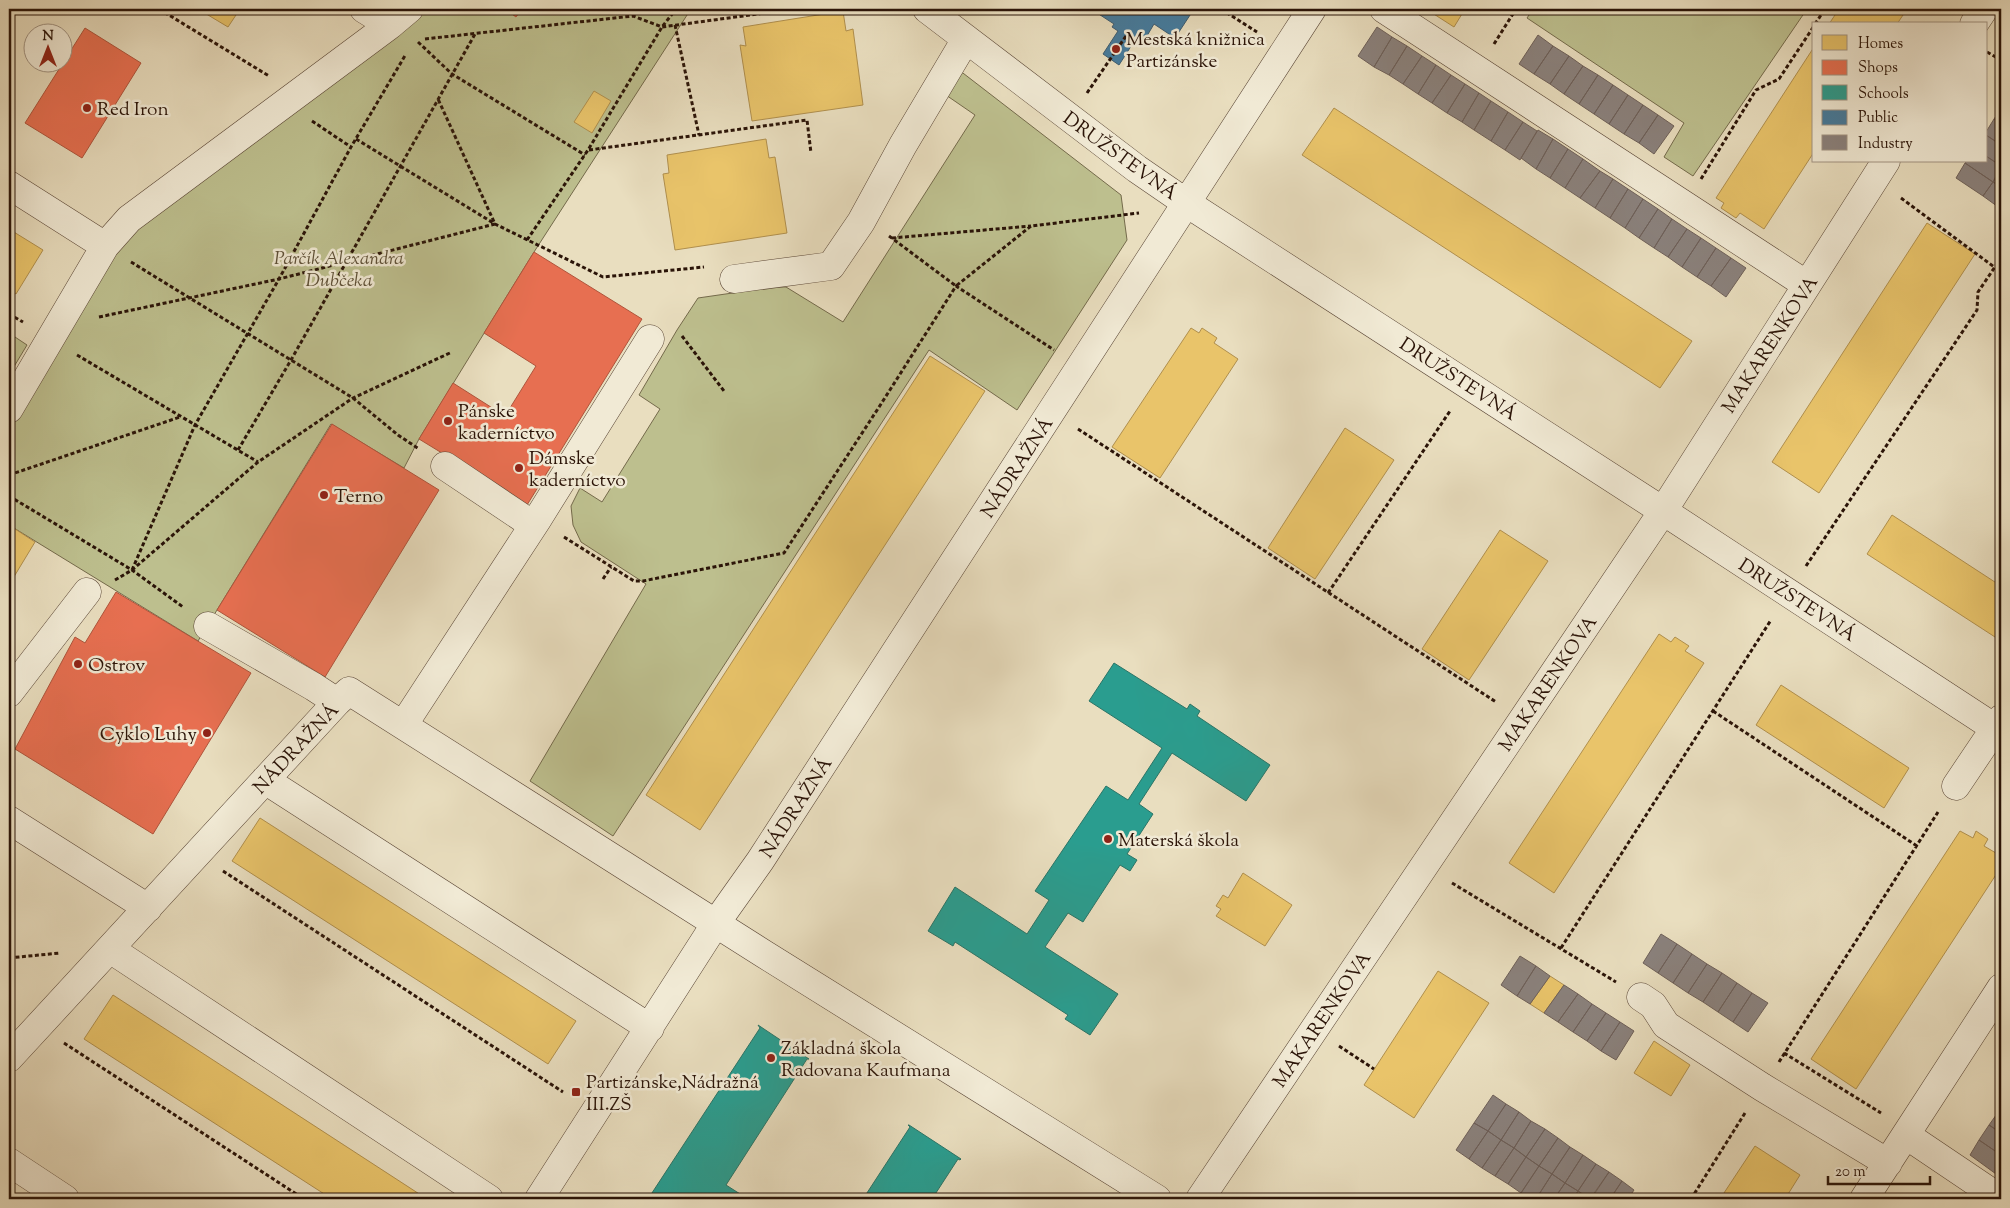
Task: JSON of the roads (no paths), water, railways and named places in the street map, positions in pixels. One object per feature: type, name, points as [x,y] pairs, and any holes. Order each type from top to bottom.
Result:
[{"type":"street","points":[[364,9],[400,17]]},
{"type":"street","name":"DRUŽSTEVNÁ","points":[[927,9],[1137,169],[1185,202],[1663,511],[1782,603],[1999,727]]},
{"type":"street","name":"NÁDRAŽNÁ","points":[[539,1199],[716,924],[760,861],[1028,450],[1185,202],[1312,9]]},
{"type":"street","points":[[1384,9],[1807,285]]},
{"type":"street","points":[[1975,22],[1984,9]]},
{"type":"street","points":[[9,409],[105,246],[129,219],[400,17]]},
{"type":"street","points":[[734,279],[831,266],[861,222],[903,144],[966,39]]},
{"type":"street","name":"MAKARENKOVA","points":[[1200,1199],[1663,511],[1885,162]]},
{"type":"street","points":[[9,185],[105,246]]},
{"type":"street","points":[[404,724],[535,523],[650,339]]},
{"type":"street","points":[[445,466],[535,523]]},
{"type":"street","points":[[9,693],[87,592]]},
{"type":"street","points":[[208,626],[314,686],[337,702]]},
{"type":"street","name":"NÁDRAŽNÁ","points":[[9,1058],[337,702],[350,691],[716,924]]},
{"type":"street","points":[[1956,786],[1999,727]]},
{"type":"street","points":[[265,780],[650,1028]]},
{"type":"street","points":[[9,820],[148,908]]},
{"type":"street","points":[[716,924],[1157,1199]]},
{"type":"street","points":[[110,949],[489,1199]]},
{"type":"street","points":[[1864,1199],[2001,988]]},
{"type":"street","points":[[1641,997],[1653,1005],[1666,1025],[1888,1163]]},
{"type":"street","points":[[1906,1135],[2001,1199]]},
{"type":"street","points":[[9,1162],[65,1199]]},
{"type":"place","name":"Mestská knižnica Partizánske","points":[[1116,49]]},
{"type":"place","name":"Red Iron","points":[[87,108]]},
{"type":"place","name":"Pánske kaderníctvo","points":[[448,421]]},
{"type":"place","name":"Dámske kaderníctvo","points":[[519,468]]},
{"type":"place","name":"Terno","points":[[324,495]]},
{"type":"place","name":"Ostrov","points":[[78,664]]},
{"type":"place","name":"Cyklo Luhy","points":[[207,733]]},
{"type":"place","name":"Materská škola","points":[[1108,839]]},
{"type":"place","name":"Základná škola Radovana Kaufmana","points":[[771,1058]]},
{"type":"place","name":"Partizánske,Nádražná III.ZŠ","points":[[576,1092]]},
{"type":"park label","name":"Parčík Alexandra Dubčeka","points":[[339,268]]}]
